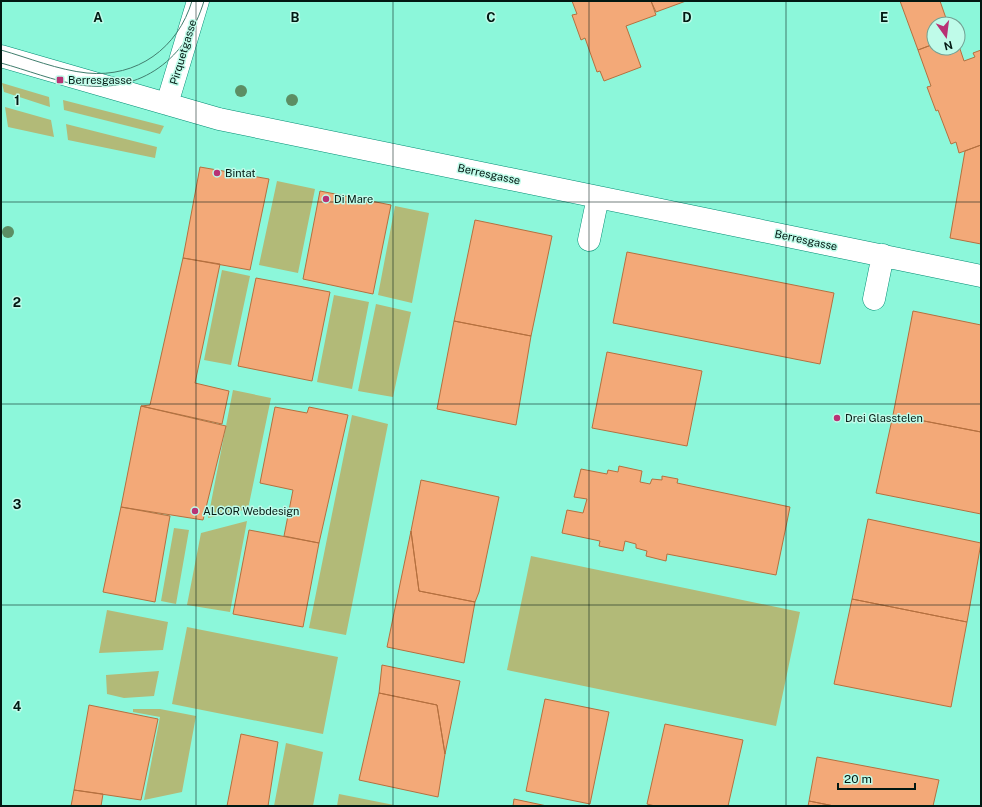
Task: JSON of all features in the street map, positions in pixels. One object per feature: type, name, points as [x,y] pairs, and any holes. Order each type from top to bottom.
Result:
[{"type":"street","name":"Pirquetgasse","points":[[167,104],[198,1]]},
{"type":"street","name":"Berresgasse","points":[[1,56],[219,119],[981,276]]},
{"type":"street","points":[[589,240],[598,197]]},
{"type":"street","points":[[874,299],[883,255]]},
{"type":"green space","points":[[2,83],[49,97],[50,107],[4,92]]},
{"type":"green space","points":[[63,100],[164,126],[160,134],[64,110]]},
{"type":"green space","points":[[5,107],[51,120],[54,137],[8,127]]},
{"type":"green space","points":[[66,124],[157,147],[155,158],[68,140]]},
{"type":"green space","points":[[277,181],[315,189],[298,273],[259,265]]},
{"type":"green space","points":[[395,206],[429,213],[412,303],[378,295]]},
{"type":"green space","points":[[222,270],[250,276],[231,365],[204,360]]},
{"type":"green space","points":[[334,295],[369,302],[352,389],[317,382]]},
{"type":"green space","points":[[376,304],[411,312],[393,397],[358,391]]},
{"type":"green space","points":[[233,390],[271,398],[248,509],[208,518]]},
{"type":"green space","points":[[352,415],[388,424],[346,635],[309,628]]},
{"type":"green space","points":[[247,521],[230,612],[187,605],[201,533]]},
{"type":"green space","points":[[174,528],[189,530],[176,604],[161,601]]},
{"type":"green space","points":[[531,556],[800,612],[776,726],[507,670]]},
{"type":"green space","points":[[107,610],[168,622],[163,650],[99,653]]},
{"type":"green space","points":[[187,627],[338,657],[323,734],[172,704]]},
{"type":"green space","points":[[159,671],[154,696],[124,698],[107,694],[106,675]]},
{"type":"green space","points":[[133,709],[160,709],[196,716],[182,792],[144,800],[160,717],[133,712]]},
{"type":"green space","points":[[286,743],[323,752],[313,806],[274,806]]},
{"type":"green space","points":[[339,794],[399,806],[337,806]]},
{"type":"building","points":[[572,1],[651,1],[656,15],[626,26],[641,67],[604,81],[600,71],[597,72],[585,38],[581,40],[572,15],[577,14]]},
{"type":"building","points":[[651,1],[686,1],[656,12]]},
{"type":"building","points":[[900,1],[940,1],[945,16],[926,16],[926,47],[918,50]]},
{"type":"building","points":[[926,47],[926,56],[962,56],[964,61],[975,57],[973,53],[981,50],[981,145],[959,153],[956,142],[951,144],[938,110],[936,111],[927,87],[931,86],[918,50]]},
{"type":"building","points":[[981,145],[981,244],[950,238],[965,151]]},
{"type":"building","points":[[200,167],[269,179],[250,270],[183,258]]},
{"type":"building","points":[[320,191],[391,205],[373,294],[303,279]]},
{"type":"building","points":[[475,220],[552,236],[531,336],[454,321]]},
{"type":"building","points":[[627,252],[834,293],[820,364],[613,323]]},
{"type":"building","points":[[183,258],[220,264],[195,383],[229,391],[222,424],[141,406],[150,405]]},
{"type":"building","points":[[256,278],[330,292],[312,381],[238,366]]},
{"type":"building","points":[[913,311],[981,325],[981,432],[893,415]]},
{"type":"building","points":[[454,321],[531,336],[516,425],[437,409]]},
{"type":"building","points":[[607,352],[702,371],[687,446],[592,428]]},
{"type":"building","points":[[141,406],[226,426],[203,520],[121,507]]},
{"type":"building","points":[[275,407],[307,413],[309,407],[348,415],[319,543],[284,536],[293,490],[260,483]]},
{"type":"building","points":[[893,415],[981,432],[981,514],[876,493]]},
{"type":"building","points":[[619,466],[642,471],[640,482],[650,484],[652,479],[662,480],[662,476],[678,479],[677,483],[790,507],[776,575],[667,554],[666,561],[646,556],[647,551],[636,548],[636,544],[625,541],[623,551],[599,546],[600,541],[562,533],[567,510],[583,513],[587,499],[574,497],[581,469],[607,474],[608,470],[618,472]]},
{"type":"building","points":[[421,480],[499,497],[479,592],[475,602],[419,591],[411,531]]},
{"type":"building","points":[[121,507],[170,516],[155,602],[103,592]]},
{"type":"building","points":[[868,519],[981,543],[967,622],[852,599]]},
{"type":"building","points":[[249,530],[319,543],[303,627],[233,614]]},
{"type":"building","points":[[411,531],[419,591],[475,602],[464,663],[387,647]]},
{"type":"building","points":[[852,599],[967,622],[951,707],[834,684]]},
{"type":"building","points":[[382,665],[460,681],[445,754],[437,705],[379,693]]},
{"type":"building","points":[[379,693],[437,705],[445,754],[438,797],[359,780]]},
{"type":"building","points":[[545,699],[609,712],[590,804],[526,791]]},
{"type":"building","points":[[89,705],[158,719],[141,800],[74,790]]},
{"type":"building","points":[[665,724],[743,740],[728,806],[655,806],[647,804]]},
{"type":"building","points":[[241,734],[278,742],[268,806],[227,806]]},
{"type":"building","points":[[817,757],[939,780],[933,806],[834,806],[809,801]]},
{"type":"building","points":[[74,790],[103,794],[101,806],[71,806]]},
{"type":"building","points":[[514,799],[547,806],[513,806]]},
{"type":"building","points":[[809,801],[834,806],[808,806]]},
{"type":"tram line","points":[[1,50],[54,67],[87,73],[105,73],[123,70],[139,65],[166,46],[177,33],[186,18],[192,1]]},
{"type":"tram line","points":[[1,63],[50,78],[80,85],[102,86],[123,84],[142,77],[159,68],[174,55],[186,39],[196,21],[204,1]]},
{"type":"place","name":"Berresgasse","points":[[60,80]]},
{"type":"place","name":"Bintat","points":[[217,173]]},
{"type":"place","name":"Di Mare","points":[[326,199]]},
{"type":"place","name":"Drei Glasstelen","points":[[837,418]]},
{"type":"place","name":"ALCOR Webdesign","points":[[195,511]]}]
